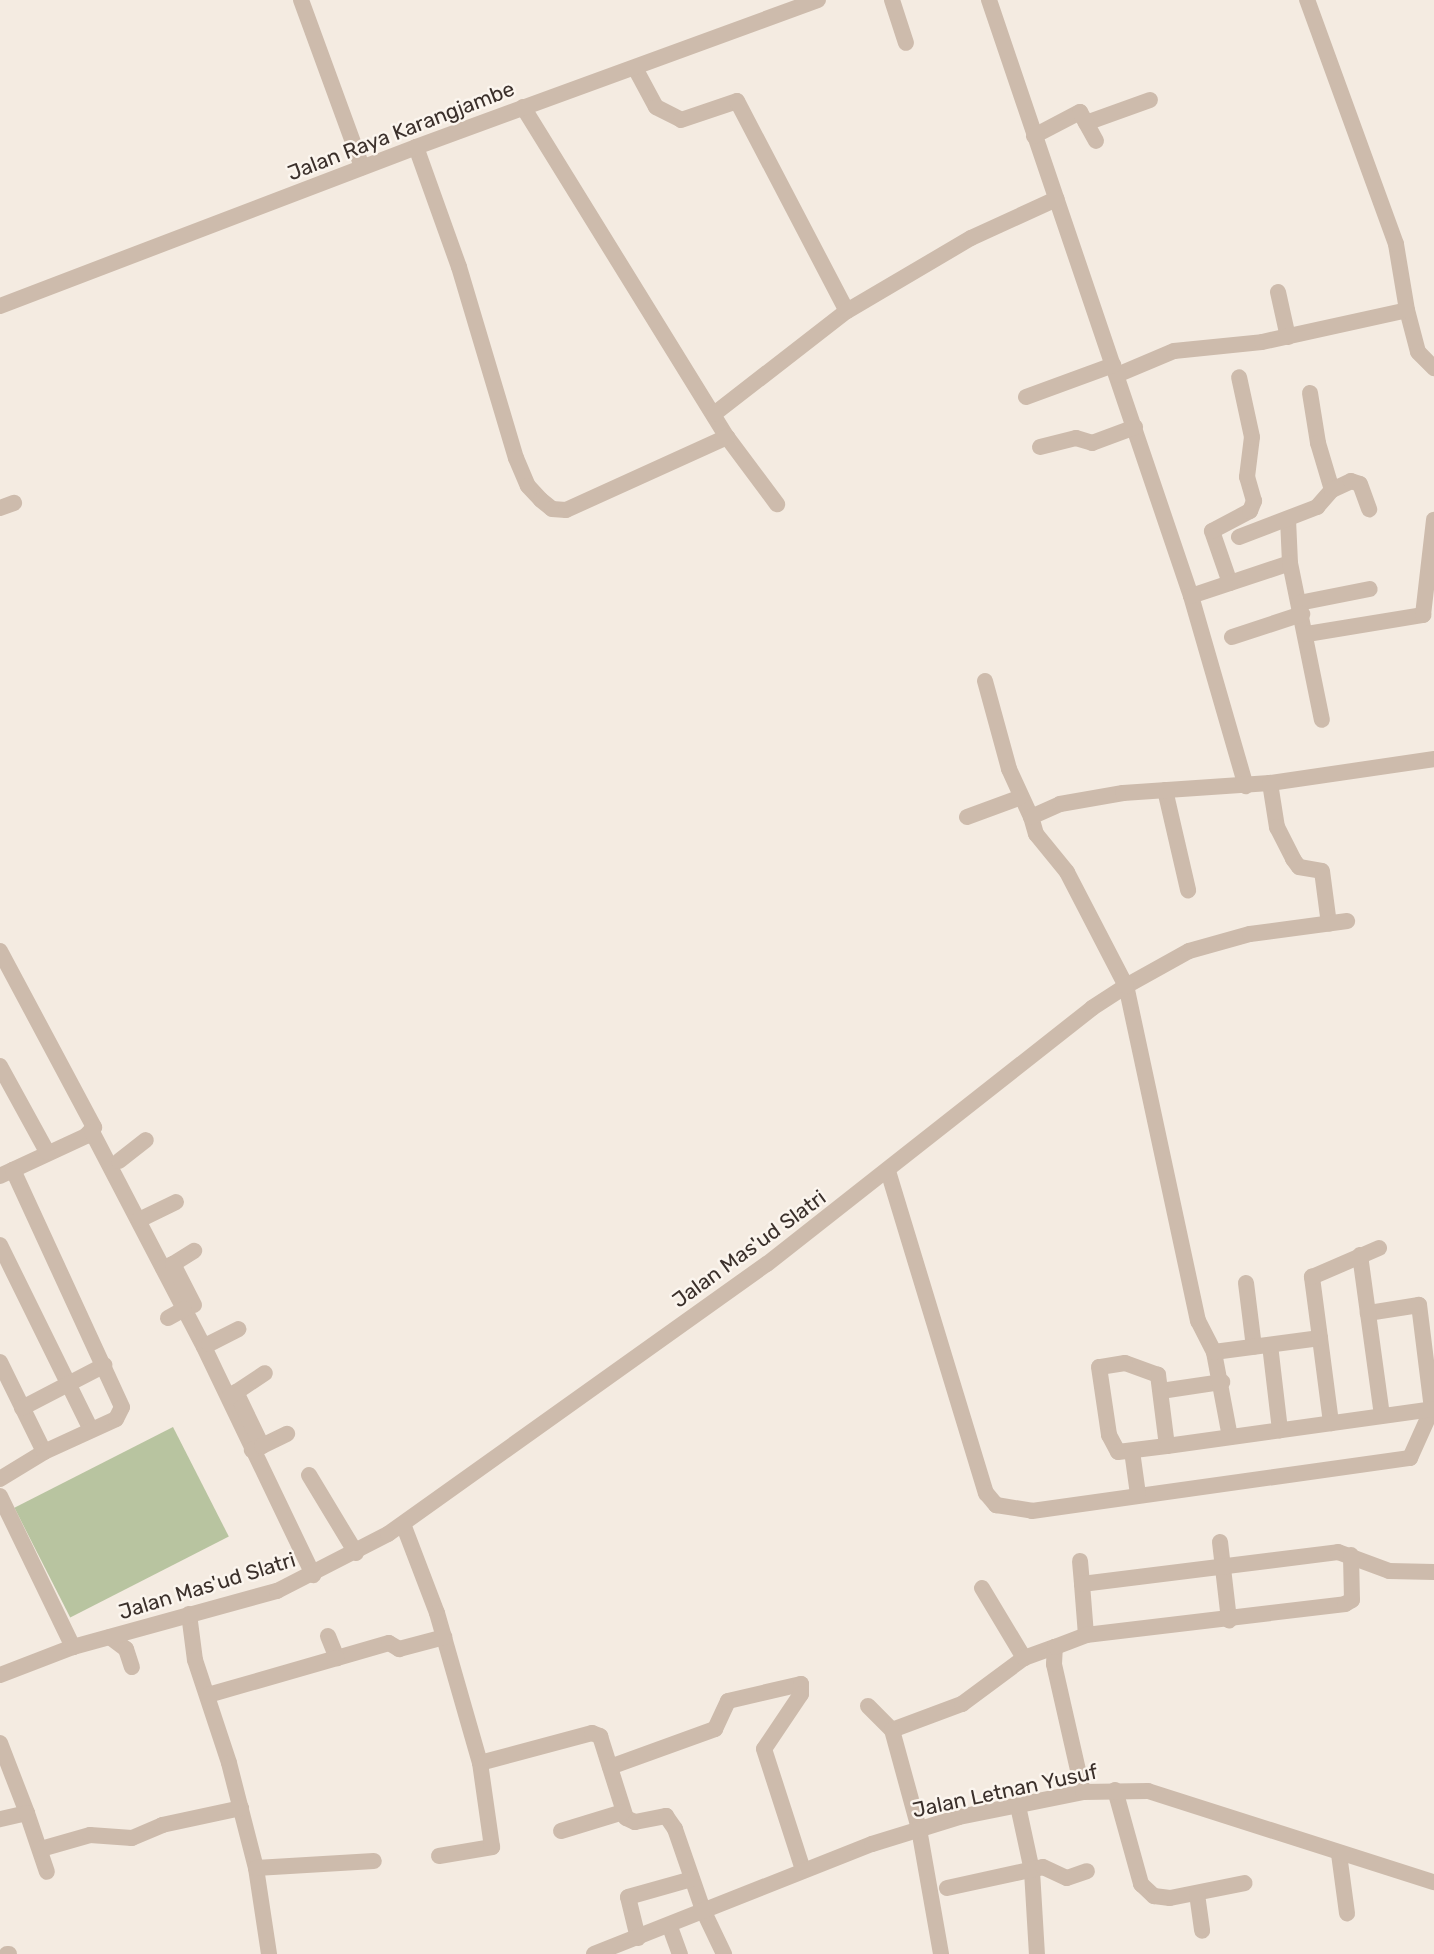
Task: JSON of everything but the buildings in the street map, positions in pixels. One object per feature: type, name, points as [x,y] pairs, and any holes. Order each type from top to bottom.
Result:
[{"type":"street","points":[[301,0],[362,167]]},
{"type":"street","name":"Jalan Raya Karangjambe","points":[[0,306],[362,167],[818,0]]},
{"type":"street","points":[[892,0],[906,43]]},
{"type":"street","points":[[989,0],[1191,596],[1246,786]]},
{"type":"street","points":[[1307,0],[1396,244],[1406,310],[1418,352],[1434,368]]},
{"type":"street","points":[[635,68],[656,107],[681,120],[737,101],[847,311]]},
{"type":"street","points":[[1086,123],[1150,100]]},
{"type":"street","points":[[523,107],[727,437],[777,504]]},
{"type":"street","points":[[1034,136],[1080,112],[1096,141]]},
{"type":"street","points":[[416,147],[459,267],[516,457],[528,486],[541,500],[552,509],[566,510],[727,437]]},
{"type":"street","points":[[713,414],[847,311],[971,238],[1056,199]]},
{"type":"street","points":[[1278,292],[1288,337]]},
{"type":"street","points":[[1026,397],[1174,351],[1288,337],[1406,310]]},
{"type":"street","points":[[1230,583],[1212,531],[1250,511],[1254,501],[1247,477],[1252,437],[1240,377]]},
{"type":"street","points":[[1310,393],[1318,443],[1332,489]]},
{"type":"street","points":[[1040,447],[1076,438],[1093,443],[1135,428]]},
{"type":"street","points":[[1239,537],[1317,506],[1332,489],[1357,480],[1369,509]]},
{"type":"street","points":[[1289,519],[1290,563],[1307,634],[1322,720]]},
{"type":"street","points":[[1307,634],[1423,615],[1434,520]]},
{"type":"street","points":[[1191,596],[1290,563]]},
{"type":"street","points":[[1232,637],[1300,609],[1370,589]]},
{"type":"street","points":[[985,681],[1019,798],[1031,817],[1036,834],[1067,873],[1126,986],[1198,1321],[1212,1347],[1222,1382],[1230,1437]]},
{"type":"street","points":[[1031,817],[1072,802],[1165,790],[1246,786],[1434,759]]},
{"type":"street","points":[[1270,783],[1277,827],[1293,859],[1299,867],[1322,871],[1329,924]]},
{"type":"street","points":[[1165,790],[1188,890]]},
{"type":"street","points":[[967,817],[1019,798]]},
{"type":"street","name":"Jalan Mas'ud Slatri","points":[[0,1675],[73,1647],[277,1591],[356,1553],[403,1524],[602,1386],[888,1171],[1092,1008],[1126,986],[1189,951],[1250,934],[1347,921]]},
{"type":"street","points":[[0,951],[93,1123],[92,1132],[115,1164],[168,1266],[257,1448],[313,1575]]},
{"type":"street","points":[[0,1066],[47,1152]]},
{"type":"street","points":[[0,1479],[44,1451],[116,1419],[122,1407],[105,1365],[4,1171],[92,1132]]},
{"type":"street","points":[[115,1164],[146,1140]]},
{"type":"street","points":[[888,1171],[986,1493],[996,1505],[1032,1511],[1138,1494],[1410,1458],[1432,1409],[1419,1305],[1368,1313]]},
{"type":"street","points":[[143,1218],[176,1202]]},
{"type":"street","points":[[0,1245],[91,1430]]},
{"type":"street","points":[[1331,1423],[1312,1277],[1379,1248]]},
{"type":"street","points":[[168,1266],[194,1251]]},
{"type":"street","points":[[1360,1255],[1382,1415]]},
{"type":"street","points":[[168,1266],[184,1309],[206,1345]]},
{"type":"street","points":[[1246,1283],[1279,1430]]},
{"type":"street","points":[[168,1318],[184,1309]]},
{"type":"street","points":[[206,1345],[238,1329]]},
{"type":"street","points":[[1212,1347],[1262,1346],[1321,1338]]},
{"type":"street","points":[[0,1362],[44,1451]]},
{"type":"street","points":[[1167,1446],[1158,1376],[1125,1363],[1099,1367],[1109,1435],[1118,1452],[1132,1451],[1432,1409]]},
{"type":"street","points":[[22,1408],[105,1365]]},
{"type":"street","points":[[232,1395],[265,1373]]},
{"type":"street","points":[[1161,1391],[1222,1382]]},
{"type":"street","points":[[257,1448],[287,1434]]},
{"type":"street","points":[[1132,1451],[1138,1494]]},
{"type":"street","points":[[309,1475],[356,1553]]},
{"type":"street","points":[[1,1501],[73,1647]]},
{"type":"street","points":[[403,1524],[444,1637],[480,1763],[492,1847],[439,1856]]},
{"type":"street","points":[[1220,1542],[1229,1620]]},
{"type":"street","points":[[1082,1584],[1212,1566],[1224,1570],[1333,1553],[1351,1555],[1389,1571],[1434,1572]]},
{"type":"street","points":[[892,1730],[962,1704],[1024,1658],[1086,1635],[1218,1617],[1229,1620],[1351,1602],[1351,1555]]},
{"type":"street","points":[[1080,1561],[1086,1635]]},
{"type":"street","points":[[982,1588],[1024,1658]]},
{"type":"street","points":[[189,1614],[195,1660],[208,1695],[256,1868],[269,1954]]},
{"type":"street","points":[[328,1636],[337,1658]]},
{"type":"street","points":[[110,1637],[126,1649],[132,1667]]},
{"type":"street","points":[[208,1695],[389,1643],[399,1649],[444,1637]]},
{"type":"street","points":[[1055,1647],[1054,1664],[1083,1792]]},
{"type":"street","points":[[610,1767],[715,1729],[728,1701],[801,1684],[801,1694],[764,1747],[803,1870]]},
{"type":"street","points":[[868,1706],[892,1730],[919,1829],[941,1954]]},
{"type":"street","points":[[480,1763],[592,1733],[600,1735],[624,1812],[631,1822],[668,1819],[703,1910],[724,1954]]},
{"type":"street","points":[[0,1743],[41,1849],[47,1872]]},
{"type":"street","points":[[1115,1790],[1142,1884],[1158,1898],[1197,1894],[1245,1883]]},
{"type":"street","name":"Jalan Letnan Yusuf","points":[[596,1953],[670,1927],[703,1910],[803,1870],[919,1829],[1083,1792],[1148,1791],[1339,1854],[1434,1882]]},
{"type":"street","points":[[1018,1805],[1032,1871],[1037,1954]]},
{"type":"street","points":[[41,1849],[90,1835],[132,1838],[170,1823],[241,1808]]},
{"type":"street","points":[[561,1831],[624,1812]]},
{"type":"street","points":[[0,1819],[27,1813]]},
{"type":"street","points":[[1339,1854],[1347,1913]]},
{"type":"street","points":[[256,1868],[374,1861]]},
{"type":"street","points":[[947,1888],[1049,1867],[1067,1878],[1087,1871]]},
{"type":"street","points":[[638,1938],[628,1897],[692,1879]]},
{"type":"street","points":[[1197,1894],[1202,1931]]},
{"type":"street","points":[[670,1927],[680,1954]]},
{"type":"green space","points":[[173,1427],[229,1537],[70,1617],[14,1508]]}]
